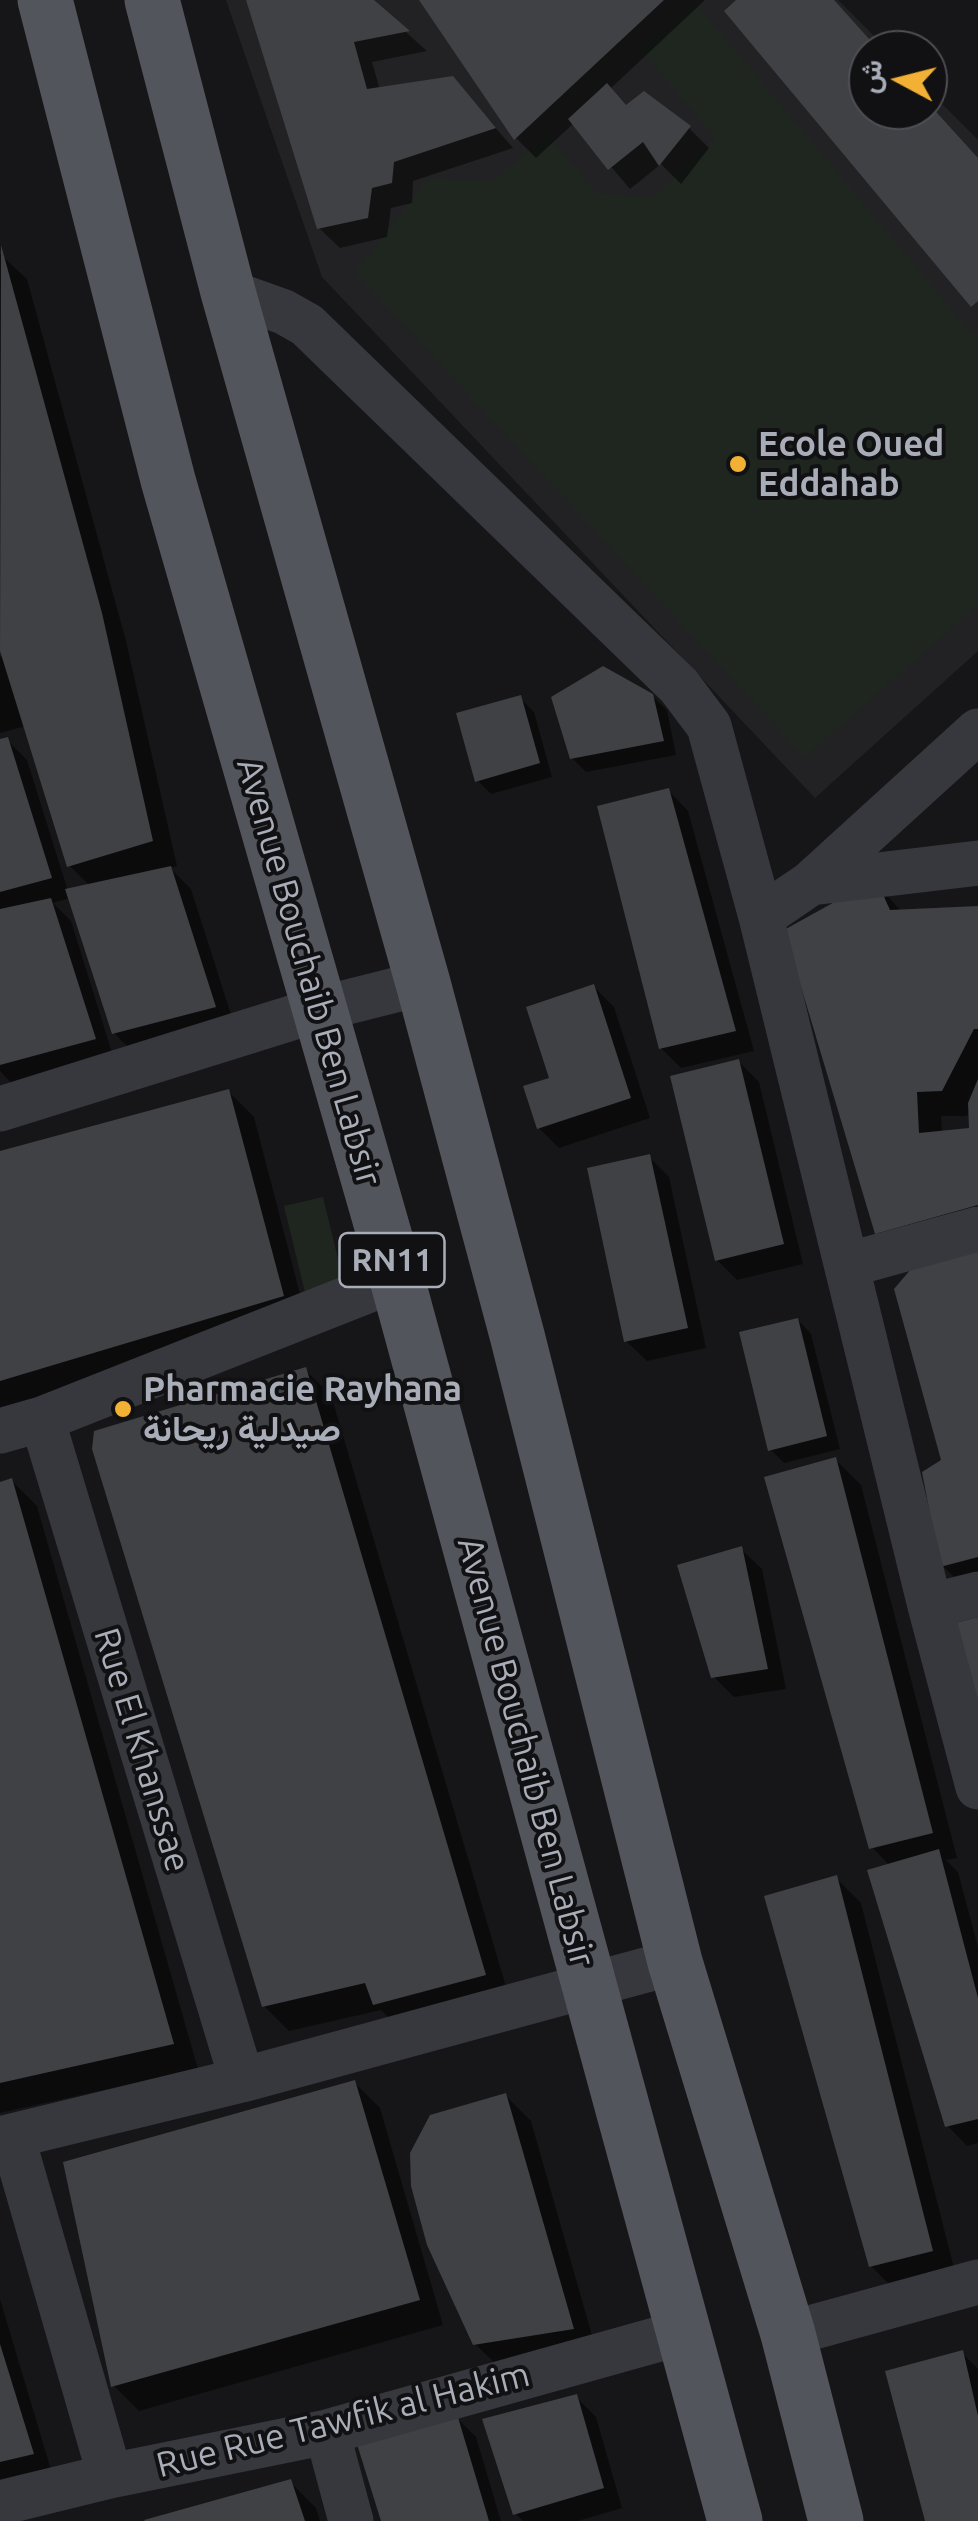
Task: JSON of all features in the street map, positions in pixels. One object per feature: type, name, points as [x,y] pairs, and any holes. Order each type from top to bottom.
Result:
[{"type":"main road","name":"Avenue Bouchaib Ben Labsir","points":[[45,0],[168,480],[397,1279],[735,2521]]},
{"type":"main road","name":"RN11","points":[[152,0],[228,292],[517,1335],[674,1962],[788,2334],[836,2521]]},
{"type":"street","points":[[228,292],[284,312],[307,325],[698,708],[709,726],[761,917],[978,1787]]},
{"type":"street","points":[[761,917],[811,883],[978,731]]},
{"type":"street","points":[[811,883],[978,863]]},
{"type":"street","points":[[0,1110],[320,1009],[422,984]]},
{"type":"street","points":[[847,1265],[978,1228]]},
{"type":"street","points":[[21,1426],[397,1279]]},
{"type":"street","name":"Rue El Khanssae","points":[[21,1426],[242,2080]]},
{"type":"street","points":[[930,1606],[978,1594]]},
{"type":"street","points":[[110,2476],[6,2138],[242,2080],[674,1962]]},
{"type":"street","points":[[788,2334],[978,2282]]},
{"type":"street","name":"Rue Rue Tawfik al Hakim","points":[[0,2503],[110,2476],[327,2432],[684,2332]]},
{"type":"street","points":[[327,2432],[351,2521]]},
{"type":"shaded area","name":"Ecole Oued Eddahab","points":[[226,0],[838,0],[868,30],[848,30],[848,130],[948,130],[948,110],[978,140],[978,651],[815,798],[322,277]]},
{"type":"shaded area","name":"Ecole Oued Eddahab","points":[[697,5],[972,334],[978,330],[978,605],[805,757],[355,272],[429,178],[493,181],[547,136],[597,193],[653,197],[716,138],[641,50]]},
{"type":"shaded area","points":[[323,1197],[349,1304],[310,1313],[284,1206]]},
{"type":"building","points":[[246,0],[374,0],[410,31],[354,42],[367,89],[453,76],[496,128],[394,162],[392,183],[372,188],[368,218],[317,229]]},
{"type":"building","points":[[419,0],[664,0],[514,140]]},
{"type":"building","points":[[736,0],[834,0],[861,30],[848,30],[848,130],[948,130],[948,125],[978,158],[978,301],[971,307],[724,11]]},
{"type":"building","points":[[607,83],[626,105],[644,91],[691,126],[659,166],[643,142],[608,170],[568,119]]},
{"type":"building","points":[[1,245],[102,613],[153,841],[67,867],[0,651]]},
{"type":"building","points":[[603,666],[653,694],[664,741],[570,759],[551,697]]},
{"type":"building","points":[[521,695],[540,763],[475,782],[456,713]]},
{"type":"building","points":[[8,737],[52,878],[0,892],[0,739]]},
{"type":"building","points":[[669,788],[736,1031],[659,1049],[597,806]]},
{"type":"building","points":[[171,866],[216,1007],[112,1034],[65,889]]},
{"type":"building","points":[[876,879],[890,910],[978,906],[978,1029],[974,1029],[942,1091],[917,1092],[919,1133],[969,1128],[968,1103],[978,1079],[978,1205],[875,1234],[784,930]]},
{"type":"building","points":[[51,898],[96,1039],[0,1065],[0,909]]},
{"type":"building","points":[[594,984],[631,1098],[537,1129],[523,1086],[549,1078],[526,1007]]},
{"type":"building","points":[[739,1059],[784,1244],[715,1261],[670,1076]]},
{"type":"building","points":[[229,1089],[284,1296],[0,1381],[0,1151]]},
{"type":"building","points":[[650,1154],[688,1328],[624,1342],[587,1168]]},
{"type":"building","points":[[978,1249],[978,1557],[940,1567],[922,1472],[941,1460],[894,1289],[911,1269]]},
{"type":"building","points":[[798,1318],[827,1436],[768,1451],[739,1332]]},
{"type":"building","points":[[306,1367],[486,1975],[373,2005],[365,1983],[262,2007],[92,1449],[94,1431]]},
{"type":"building","points":[[836,1457],[933,1833],[869,1849],[764,1477]]},
{"type":"building","points":[[12,1478],[174,2044],[0,2083],[0,1482]]},
{"type":"building","points":[[742,1546],[768,1669],[711,1678],[677,1565]]},
{"type":"building","points":[[978,1617],[978,1707],[955,1623]]},
{"type":"building","points":[[939,1849],[978,1998],[978,2119],[945,2127],[867,1870]]},
{"type":"building","points":[[837,1875],[933,2251],[869,2267],[764,1896]]},
{"type":"building","points":[[355,2080],[420,2300],[111,2387],[63,2162]]},
{"type":"building","points":[[506,2093],[574,2329],[473,2345],[427,2245],[411,2186],[410,2153],[430,2115]]},
{"type":"building","points":[[0,2344],[34,2454],[0,2462]]},
{"type":"building","points":[[963,2350],[978,2416],[978,2521],[925,2521],[885,2371]]},
{"type":"building","points":[[577,2394],[604,2488],[513,2515],[482,2419]]},
{"type":"building","points":[[457,2414],[489,2521],[381,2521],[356,2441]]},
{"type":"building","points":[[291,2479],[305,2521],[144,2520]]},
{"type":"place","name":"Ecole Oued Eddahab","points":[[738,464]]},
{"type":"place","name":"Pharmacie Rayhana صيدلية ريحانة","points":[[123,1409]]}]
